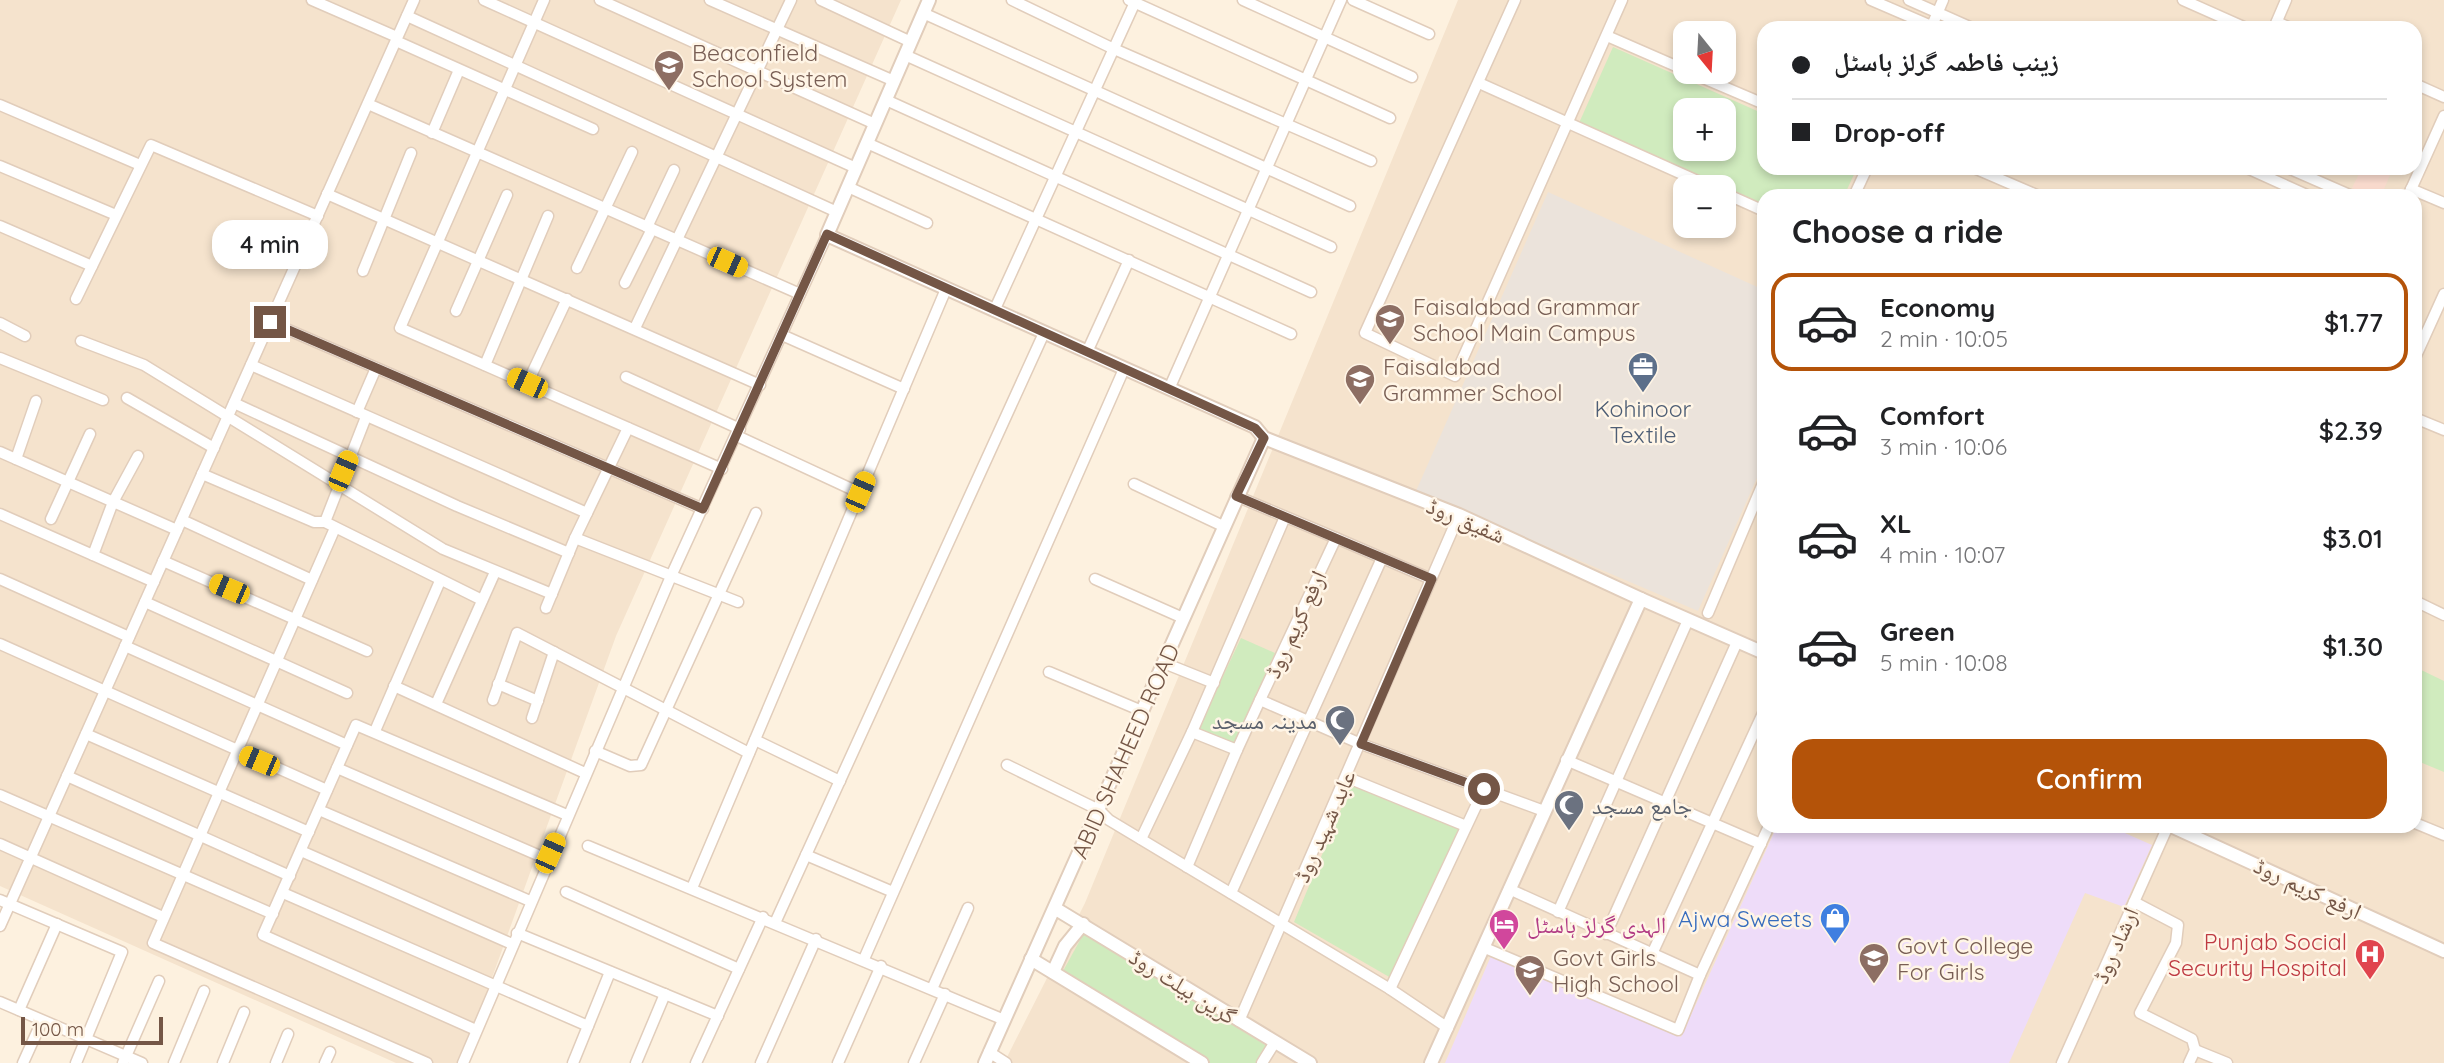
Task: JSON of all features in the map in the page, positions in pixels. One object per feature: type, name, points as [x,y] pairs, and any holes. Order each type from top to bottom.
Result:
[{"type":"street","points":[[312,0],[593,129]]},
{"type":"street","points":[[0,926],[5,902],[31,857],[414,0]]},
{"type":"street","points":[[484,0],[856,168]]},
{"type":"street","points":[[544,0],[400,328],[722,469]]},
{"type":"street","points":[[600,0],[875,124]]},
{"type":"street","points":[[710,0],[894,81]]},
{"type":"street","points":[[635,328],[791,0]]},
{"type":"street","points":[[821,0],[911,42]]},
{"type":"street","points":[[463,1063],[547,859],[929,0]]},
{"type":"street","points":[[1012,0],[1114,49],[1371,161]]},
{"type":"street","points":[[1243,0],[1412,77]]},
{"type":"street","points":[[1168,388],[1341,0]]},
{"type":"street","points":[[1353,0],[1429,34]]},
{"type":"street","points":[[1515,0],[1365,333],[1455,376],[1622,0]]},
{"type":"street","points":[[1871,0],[1919,21]]},
{"type":"street","points":[[1909,0],[1956,21]]},
{"type":"street","points":[[1935,21],[1943,0]]},
{"type":"street","points":[[2183,0],[2230,21]]},
{"type":"street","points":[[2277,21],[2286,0]]},
{"type":"street","points":[[994,311],[1114,49],[1133,1],[1390,118]]},
{"type":"street","points":[[923,13],[1350,206]]},
{"type":"street","points":[[407,16],[837,212]]},
{"type":"street","points":[[1606,36],[1673,65]]},
{"type":"street","points":[[905,55],[1331,247]]},
{"type":"street","points":[[432,133],[459,69]]},
{"type":"street","points":[[1479,83],[1684,175]]},
{"type":"street","points":[[1717,84],[1757,101]]},
{"type":"street","points":[[2422,87],[2444,97]]},
{"type":"street","points":[[886,100],[1311,292]]},
{"type":"street","points":[[368,104],[800,294]]},
{"type":"street","points":[[0,105],[140,165]]},
{"type":"street","points":[[2422,164],[2444,116]]},
{"type":"street","points":[[867,143],[1291,334]]},
{"type":"street","points":[[76,299],[151,145],[318,216]]},
{"type":"street","points":[[577,268],[632,152]]},
{"type":"street","points":[[363,271],[411,153]]},
{"type":"street","points":[[0,166],[116,215]]},
{"type":"street","points":[[625,283],[674,170]]},
{"type":"street","points":[[1990,175],[2023,189]]},
{"type":"street","points":[[2271,175],[2296,189]]},
{"type":"street","points":[[2304,175],[2336,189]]},
{"type":"street","points":[[848,187],[928,223]]},
{"type":"street","points":[[327,194],[760,385]]},
{"type":"street","points":[[456,311],[507,195]]},
{"type":"street","points":[[2422,196],[2444,203]]},
{"type":"street","points":[[1736,198],[1757,208]]},
{"type":"street","points":[[485,365],[548,216]]},
{"type":"street","points":[[0,226],[92,266]]},
{"type":"street","name":"شفیق روڈ","points":[[827,234],[1255,428],[1264,438],[1459,515],[1642,599]]},
{"type":"street","points":[[1087,352],[1129,261]]},
{"type":"street","points":[[692,888],[946,289]]},
{"type":"street","points":[[2422,342],[2444,293]]},
{"type":"street","points":[[527,383],[567,299]]},
{"type":"street","points":[[270,322],[703,509]]},
{"type":"street","points":[[0,323],[25,336]]},
{"type":"street","points":[[775,923],[1044,333]]},
{"type":"street","points":[[782,335],[904,389]]},
{"type":"street","points":[[81,341],[144,365],[443,550],[552,594]]},
{"type":"street","points":[[0,358],[103,400]]},
{"type":"street","points":[[251,365],[587,513]]},
{"type":"street","points":[[325,522],[376,368]]},
{"type":"street","points":[[864,959],[1124,369]]},
{"type":"street","points":[[626,377],[860,492]]},
{"type":"street","points":[[127,398],[214,448]]},
{"type":"street","points":[[16,460],[36,401]]},
{"type":"street","points":[[234,403],[569,554]]},
{"type":"street","points":[[2422,421],[2444,430]]},
{"type":"street","points":[[546,608],[575,538],[628,428]]},
{"type":"street","points":[[51,519],[90,434]]},
{"type":"street","name":"ABID SHAHEED ROAD","points":[[987,1058],[1002,1020],[1056,909],[1236,496],[1264,438]]},
{"type":"street","points":[[0,452],[114,502],[179,525],[312,580]]},
{"type":"street","points":[[93,555],[114,502],[138,456]]},
{"type":"street","points":[[202,474],[314,522],[325,522],[482,600]]},
{"type":"street","points":[[1134,484],[1223,526]]},
{"type":"street","points":[[1236,496],[1432,579]]},
{"type":"street","points":[[1708,613],[1757,498]]},
{"type":"street","points":[[595,751],[630,766],[641,765],[717,593],[756,513]]},
{"type":"street","points":[[0,514],[154,582]]},
{"type":"street","name":"عابد شہید روڈ","points":[[1239,1021],[1459,515]]},
{"type":"street","points":[[1141,839],[1192,732],[1286,517]]},
{"type":"street","points":[[335,528],[153,943],[427,1063]]},
{"type":"street","points":[[575,538],[673,574],[738,602]]},
{"type":"street","name":"ارفع کریم روڈ","points":[[1336,538],[1260,700],[1361,744],[1544,811]]},
{"type":"street","points":[[1231,893],[1382,558]]},
{"type":"street","points":[[163,561],[296,617],[367,651]]},
{"type":"street","points":[[436,704],[495,572]]},
{"type":"street","points":[[0,579],[256,707],[347,745]]},
{"type":"street","points":[[1095,579],[1184,618]]},
{"type":"street","points":[[375,731],[440,581]]},
{"type":"street","points":[[1431,1063],[1485,948],[1566,760],[1642,599],[1757,650]]},
{"type":"street","points":[[145,602],[347,693]]},
{"type":"street","points":[[2422,604],[2444,615]]},
{"type":"street","points":[[1558,912],[1688,620]]},
{"type":"street","points":[[493,700],[517,633],[750,753]]},
{"type":"street","points":[[1606,934],[1737,642]]},
{"type":"street","points":[[0,644],[327,790]]},
{"type":"street","points":[[532,718],[554,652]]},
{"type":"street","points":[[1164,663],[1214,683]]},
{"type":"street","points":[[1049,672],[1142,711]]},
{"type":"street","points":[[498,684],[538,701]]},
{"type":"street","points":[[394,686],[585,773]]},
{"type":"street","points":[[1187,867],[1260,700]]},
{"type":"street","points":[[477,1030],[263,935],[356,725],[567,815]]},
{"type":"street","points":[[1652,954],[1757,727]]},
{"type":"street","points":[[1192,732],[1237,750]]},
{"type":"street","points":[[86,734],[309,832]]},
{"type":"street","points":[[755,740],[840,780]]},
{"type":"street","points":[[1566,760],[1761,844]]},
{"type":"street","points":[[1007,765],[1099,810],[1109,820],[1390,989],[1448,1028]]},
{"type":"street","points":[[337,768],[547,859]]},
{"type":"street","points":[[67,776],[290,876]]},
{"type":"street","points":[[1346,777],[1466,826]]},
{"type":"street","points":[[1390,989],[1484,789]]},
{"type":"street","points":[[0,795],[273,915]]},
{"type":"street","points":[[318,810],[530,901]]},
{"type":"street","points":[[2422,826],[2444,835]]},
{"type":"street","points":[[1485,948],[1678,1030],[1700,975],[1766,833]]},
{"type":"street","name":"ارشاد روڈ","points":[[2062,1063],[2167,833]]},
{"type":"street","name":"ارفع کریم روڈ","points":[[2185,833],[2444,951]]},
{"type":"street","points":[[0,844],[163,918]]},
{"type":"street","points":[[588,846],[881,966],[1002,1020]]},
{"type":"street","points":[[301,851],[514,939],[610,972],[718,1016]]},
{"type":"street","points":[[806,855],[893,892]]},
{"type":"street","points":[[1509,889],[1700,975]]},
{"type":"street","points":[[566,892],[739,969]]},
{"type":"street","points":[[283,893],[588,1026]]},
{"type":"street","points":[[5,902],[122,952],[76,1063]]},
{"type":"street","points":[[2134,902],[2178,925],[2176,943],[2140,1013],[2192,1039],[2194,1050],[2189,1063]]},
{"type":"street","points":[[932,989],[968,908]]},
{"type":"street","name":"گرین بیلٹ روڈ","points":[[1056,909],[1310,1063]]},
{"type":"street","points":[[696,1063],[763,918]]},
{"type":"street","points":[[19,1010],[57,924]]},
{"type":"street","points":[[1053,972],[1065,946],[1083,924]]},
{"type":"street","points":[[761,1063],[816,939]]},
{"type":"street","points":[[1031,960],[1202,1063]]},
{"type":"street","points":[[838,1063],[881,966]]},
{"type":"street","points":[[573,1063],[610,972]]},
{"type":"street","points":[[125,1060],[159,981]]},
{"type":"street","points":[[174,1063],[204,991]]},
{"type":"street","points":[[636,1063],[665,994]]},
{"type":"street","points":[[914,1063],[945,994]]},
{"type":"street","points":[[0,1002],[86,1039],[125,1060],[142,1063]]},
{"type":"street","points":[[223,1063],[244,1012]]},
{"type":"street","points":[[23,1063],[43,1021]]},
{"type":"street","points":[[276,1063],[288,1034]]},
{"type":"street","points":[[1262,1063],[1275,1042]]},
{"type":"street","points":[[2194,1050],[2227,1063]]},
{"type":"street","points":[[325,1063],[330,1052]]},
{"type":"street","points":[[987,1058],[1006,1063]]},
{"type":"shaded area","points":[[0,0],[901,0],[616,636],[461,1063],[396,1063],[0,886]]},
{"type":"shaded area","points":[[1458,0],[2444,0],[2444,1063],[1004,1063],[1085,903]]},
{"type":"shaded area","points":[[2358,175],[2390,175],[2384,189],[2352,188]]},
{"type":"shaded area","name":"Kohinoor Textile","points":[[1548,192],[1757,287],[1757,478],[1698,611],[1416,491]]},
{"type":"shaded area","name":"Govt College For Girls","points":[[1774,833],[2125,833],[2152,845],[2124,907],[2085,893],[2009,1063],[1445,1063],[1491,956],[1681,1037]]},
{"type":"green space","points":[[1613,47],[1673,74],[1673,84],[1696,84],[1728,98],[1673,98],[1673,161],[1736,161],[1736,102],[1757,111],[1757,175],[1854,175],[1847,189],[1757,189],[1757,202],[1736,193],[1736,175],[1696,175],[1579,123]]},
{"type":"green space","points":[[1241,638],[1275,653],[1235,744],[1198,729]]},
{"type":"green space","points":[[2422,670],[2444,681],[2444,772],[2422,763]]},
{"type":"green space","points":[[1351,785],[1461,829],[1391,978],[1294,922]]},
{"type":"green space","points":[[1084,933],[1267,1046],[1256,1063],[1209,1063],[1063,971]]},
{"type":"place","name":"Beaconfield School System","points":[[669,92]]},
{"type":"place","name":"Faisalabad Grammar School Main Campus","points":[[1390,346]]},
{"type":"place","name":"Kohinoor Textile","points":[[1643,394]]},
{"type":"place","name":"Faisalabad Grammer School","points":[[1360,406]]},
{"type":"place","name":"مدینہ مسجد","points":[[1340,747]]},
{"type":"place","name":"جامع مسجد","points":[[1569,832]]},
{"type":"place","name":"Ajwa Sweets","points":[[1835,945]]},
{"type":"place","name":"الہدی گرلز ہاسٹل","points":[[1504,951]]},
{"type":"place","name":"Punjab Social Security Hospital","points":[[2370,981]]},
{"type":"place","name":"Govt College For Girls","points":[[1874,985]]},
{"type":"place","name":"Govt Girls High School","points":[[1530,997]]},
{"type":"route","points":[[270,322],[703,509],[827,234],[1255,428],[1264,438],[1236,496],[1432,579],[1361,744],[1484,789]]}]
